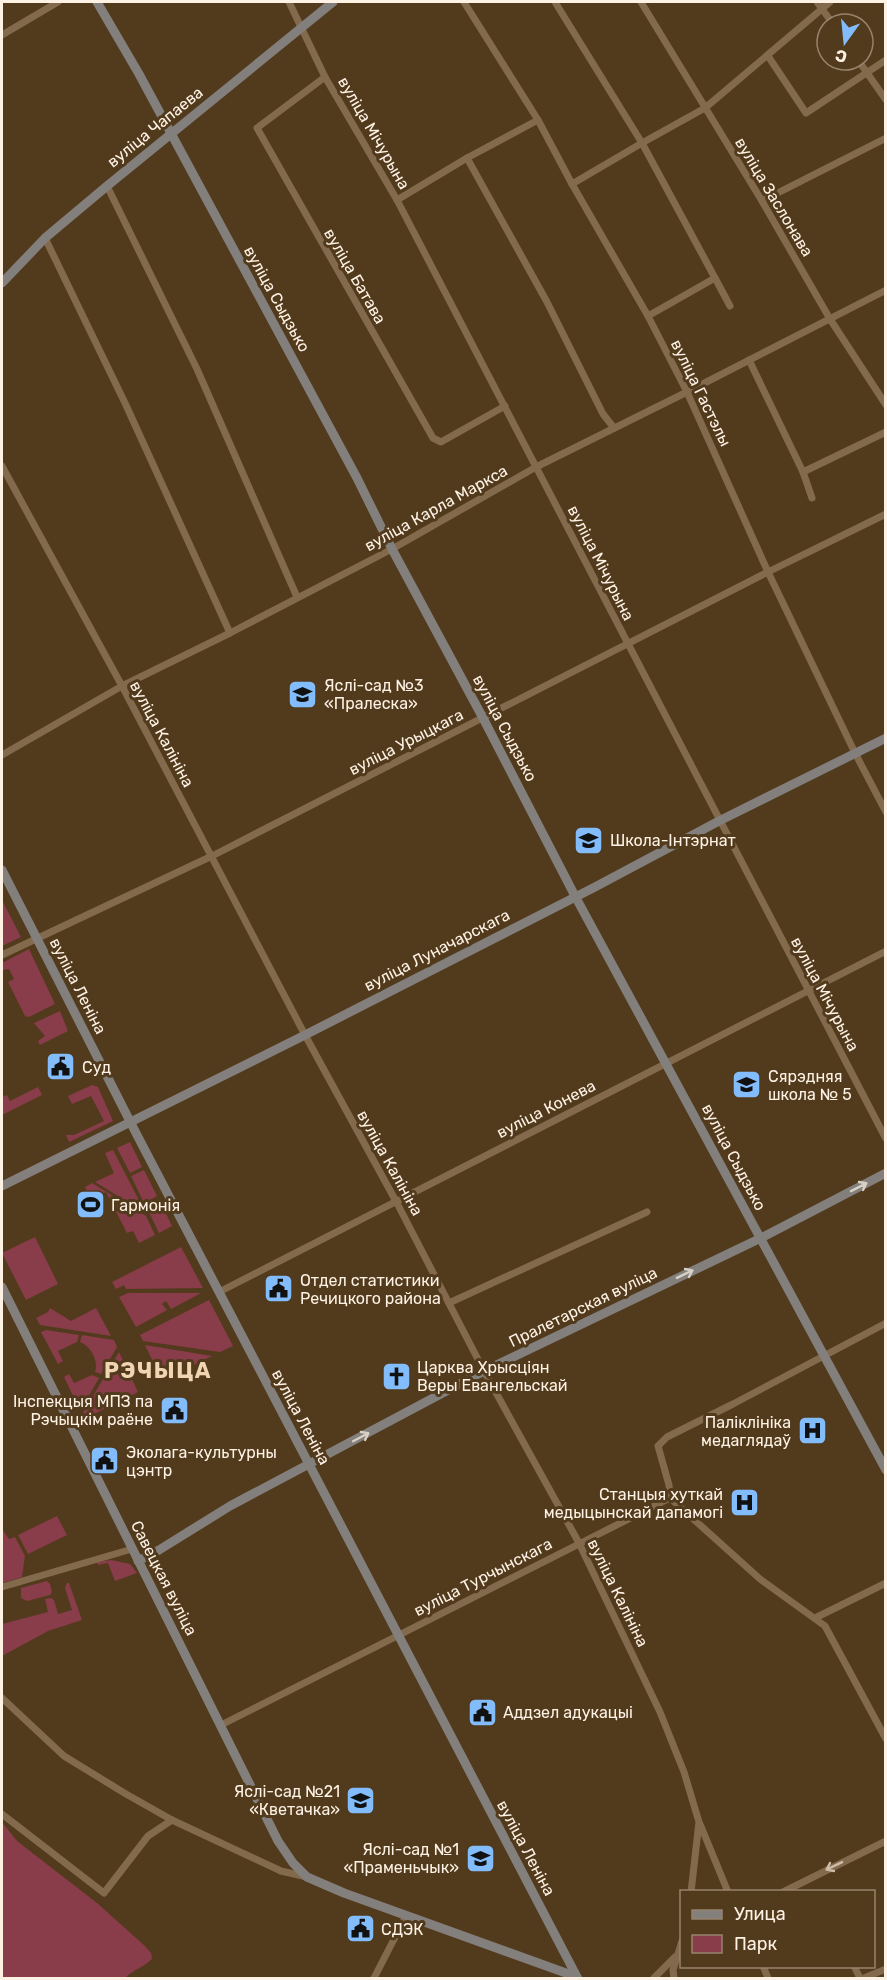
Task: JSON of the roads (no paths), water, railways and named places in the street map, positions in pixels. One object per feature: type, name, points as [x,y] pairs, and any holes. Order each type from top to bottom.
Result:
[{"type":"street","points":[[2,35],[58,2]]},
{"type":"street","name":"вуліца Сыдзько","points":[[97,2],[139,74],[357,478],[575,896],[885,1470]]},
{"type":"street","name":"вуліца Мічурына","points":[[289,2],[326,77],[397,200],[505,406],[885,1139]]},
{"type":"street","name":"вуліца Чапаева","points":[[2,283],[45,238],[106,186],[333,2]]},
{"type":"street","name":"вуліца Гастэлы","points":[[464,2],[538,120],[648,316],[687,392],[768,572],[885,812]]},
{"type":"street","points":[[555,2],[642,143],[730,306]]},
{"type":"street","name":"вуліца Заслонава","points":[[641,2],[762,201],[830,319],[885,405]]},
{"type":"street","points":[[572,184],[705,108],[768,56],[819,5],[830,2]]},
{"type":"street","points":[[768,56],[806,113],[865,72]]},
{"type":"street","points":[[867,72],[885,100]]},
{"type":"street","name":"вуліца Батава","points":[[326,77],[256,128],[433,438],[441,442],[505,406]]},
{"type":"street","points":[[397,200],[467,158],[538,120]]},
{"type":"street","points":[[762,201],[885,138]]},
{"type":"street","points":[[467,158],[547,302],[603,414],[614,428]]},
{"type":"street","points":[[106,186],[197,369],[297,597]]},
{"type":"street","points":[[45,238],[125,403],[230,633]]},
{"type":"street","points":[[648,316],[715,278]]},
{"type":"street","name":"вуліца Карла Маркса","points":[[2,754],[122,686],[392,549],[536,468],[885,290]]},
{"type":"street","points":[[749,360],[803,472],[812,498]]},
{"type":"street","points":[[803,472],[885,432]]},
{"type":"street","name":"вуліца Калініна","points":[[2,465],[122,686],[305,1035],[396,1201],[484,1371],[579,1543],[660,1712],[684,1772],[699,1821],[691,1890]]},
{"type":"street","name":"вуліца Урыцкага","points":[[2,955],[212,856],[885,514]]},
{"type":"street","name":"вуліца Луначарскага","points":[[2,1186],[305,1035],[885,738]]},
{"type":"street","name":"вуліца Леніна","points":[[2,870],[130,1123],[578,1978]]},
{"type":"street","name":"вуліца Конева","points":[[219,1292],[885,951]]},
{"type":"street","name":"Пралетарская вуліца","points":[[138,1561],[230,1506],[484,1371],[761,1238],[885,1173]]},
{"type":"street","points":[[449,1303],[647,1212]]},
{"type":"street","name":"Савецкая вуліца","points":[[2,1287],[278,1841],[293,1863],[308,1877]]},
{"type":"street","points":[[885,1323],[667,1437],[658,1446],[669,1485],[670,1498],[760,1579],[825,1626],[885,1739]]},
{"type":"street","name":"вуліца Турчынскага","points":[[221,1725],[670,1498]]},
{"type":"street","points":[[2,1587],[132,1549]]},
{"type":"street","points":[[815,1618],[885,1583]]},
{"type":"street","points":[[2,1699],[64,1756],[172,1820],[281,1871],[308,1877],[344,1893],[578,1978]]},
{"type":"street","points":[[2,1814],[104,1893],[148,1836],[172,1820]]},
{"type":"street","points":[[699,1821],[727,1890]]},
{"type":"street","points":[[787,1890],[885,1841]]},
{"type":"street","points":[[374,1978],[406,1916]]},
{"type":"street","points":[[654,1978],[679,1954]]},
{"type":"street","points":[[674,1978],[679,1954]]},
{"type":"street","points":[[862,1978],[885,1970]]},
{"type":"place","name":"Яслі-сад №3 «Пралеска»","points":[[303,694]]},
{"type":"place","name":"Школа-Інтэрнат","points":[[589,840]]},
{"type":"place","name":"Суд","points":[[61,1067]]},
{"type":"place","name":"Сярэдняя школа № 5","points":[[747,1085]]},
{"type":"place","name":"Гармонія","points":[[90,1205]]},
{"type":"place","name":"Отдел статистики Речицкого района","points":[[279,1289]]},
{"type":"place","name":"Царква Хрысціян Веры Евангельскай","points":[[396,1376]]},
{"type":"place","name":"Інспекцыя МПЗ па Рэчыцкім раёне","points":[[174,1410]]},
{"type":"place","name":"Паліклініка медаглядаў","points":[[812,1431]]},
{"type":"place","name":"Эколага-культурны цэнтр","points":[[105,1461]]},
{"type":"place","name":"Станцыя хуткай медыцынскай дапамогі","points":[[744,1503]]},
{"type":"place","name":"Аддзел адукацыі","points":[[482,1712]]},
{"type":"place","name":"Яслі-сад №21 «Кветачка»","points":[[361,1800]]},
{"type":"place","name":"Яслі-сад №1 «Праменьчык»","points":[[480,1858]]},
{"type":"place","name":"СДЭК","points":[[360,1929]]},
{"type":"district","name":"РЭЧЫЦА","points":[[158,1370]]}]
